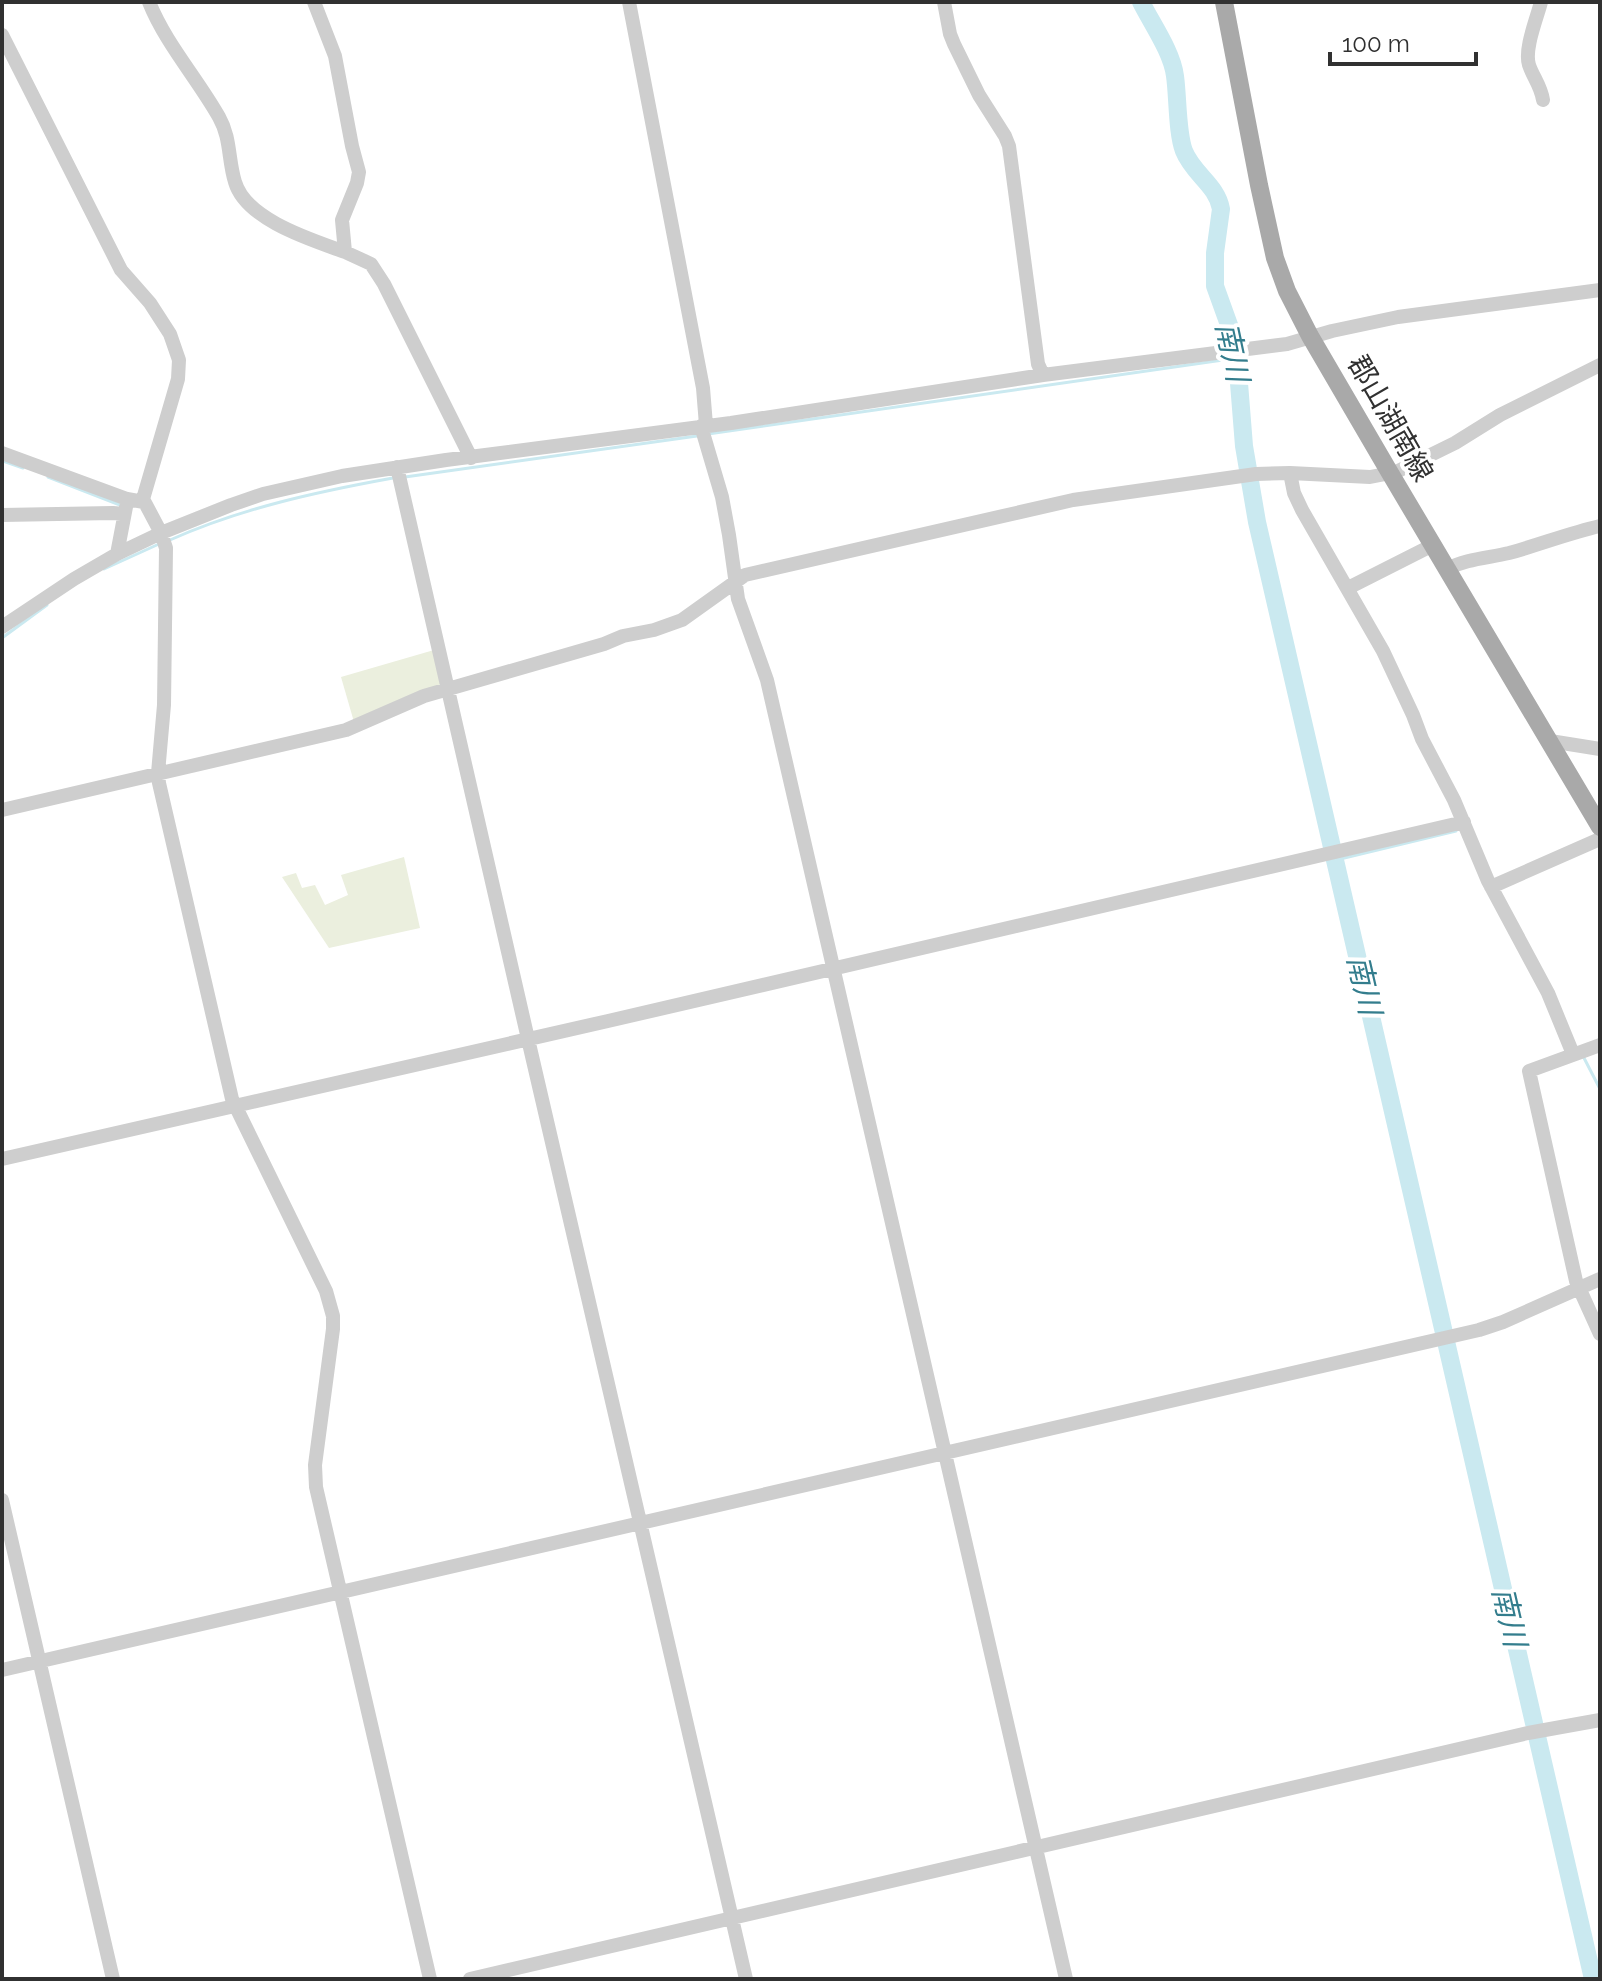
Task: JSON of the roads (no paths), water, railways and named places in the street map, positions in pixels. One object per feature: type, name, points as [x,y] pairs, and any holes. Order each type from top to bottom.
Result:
[{"type":"main road","name":"郡山湖南線","points":[[1224,2],[1259,185],[1275,258],[1287,291],[1390,473],[1600,827]]},
{"type":"street","points":[[149,2],[160,27],[220,119],[229,142],[237,188],[257,211],[285,229],[371,264],[403,319],[471,458]]},
{"type":"street","points":[[314,2],[335,56],[359,172],[342,220],[345,252]]},
{"type":"street","points":[[629,2],[703,388],[704,426],[722,497],[738,599],[767,680],[1066,1979]]},
{"type":"street","points":[[944,2],[954,44],[1009,146],[1038,364],[1043,375]]},
{"type":"street","points":[[1541,2],[1528,62],[1541,88],[1543,100]]},
{"type":"street","points":[[2,35],[121,270],[159,316],[179,360],[178,379],[144,494],[144,502],[163,540],[164,705],[158,773],[235,1106],[326,1291],[330,1305],[333,1329],[315,1476],[318,1501],[430,1979]]},
{"type":"street","points":[[2,627],[117,554],[163,540],[231,505],[263,494],[342,476],[398,474],[471,458],[1043,375],[1287,344],[1398,317],[1600,290]]},
{"type":"street","points":[[2,810],[346,730],[400,706],[447,690],[623,636],[667,626],[692,614],[745,575],[1073,500],[1249,475],[1290,473],[1370,477],[1405,469],[1500,415],[1600,365]]},
{"type":"street","points":[[2,453],[127,499],[144,502]]},
{"type":"street","points":[[1290,473],[1302,510],[1383,651],[1422,739],[1464,822],[1491,887],[1548,993],[1573,1054]]},
{"type":"street","points":[[398,474],[746,1979]]},
{"type":"street","points":[[117,554],[127,499]]},
{"type":"street","points":[[2,515],[124,514]]},
{"type":"street","points":[[1447,569],[1600,526]]},
{"type":"street","points":[[1348,588],[1433,545]]},
{"type":"street","points":[[1550,741],[1600,749]]},
{"type":"street","points":[[2,1159],[1464,822]]},
{"type":"street","points":[[1491,887],[1600,839]]},
{"type":"street","points":[[1600,1045],[1529,1071],[1579,1288],[1600,1334]]},
{"type":"street","points":[[2,1670],[1455,1336],[1503,1322],[1600,1279]]},
{"type":"street","points":[[2,1500],[113,1979]]},
{"type":"street","points":[[470,1979],[1528,1733],[1600,1720]]},
{"type":"waterway","name":"南川","points":[[1141,2],[1173,67],[1184,151],[1215,193],[1221,209],[1215,253],[1215,286],[1233,336],[1237,358],[1244,446],[1257,522],[1593,1979]]},
{"type":"waterway","points":[[708,434],[1237,358]]},
{"type":"waterway","points":[[405,477],[697,436]]},
{"type":"waterway","points":[[3,461],[23,468]]},
{"type":"waterway","points":[[48,477],[120,505]]},
{"type":"waterway","points":[[170,540],[280,502],[393,478]]},
{"type":"waterway","points":[[104,569],[159,544]]},
{"type":"waterway","points":[[2,638],[47,605]]},
{"type":"waterway","points":[[1336,860],[1456,831]]},
{"type":"waterway","points":[[1583,1056],[1600,1089]]}]
